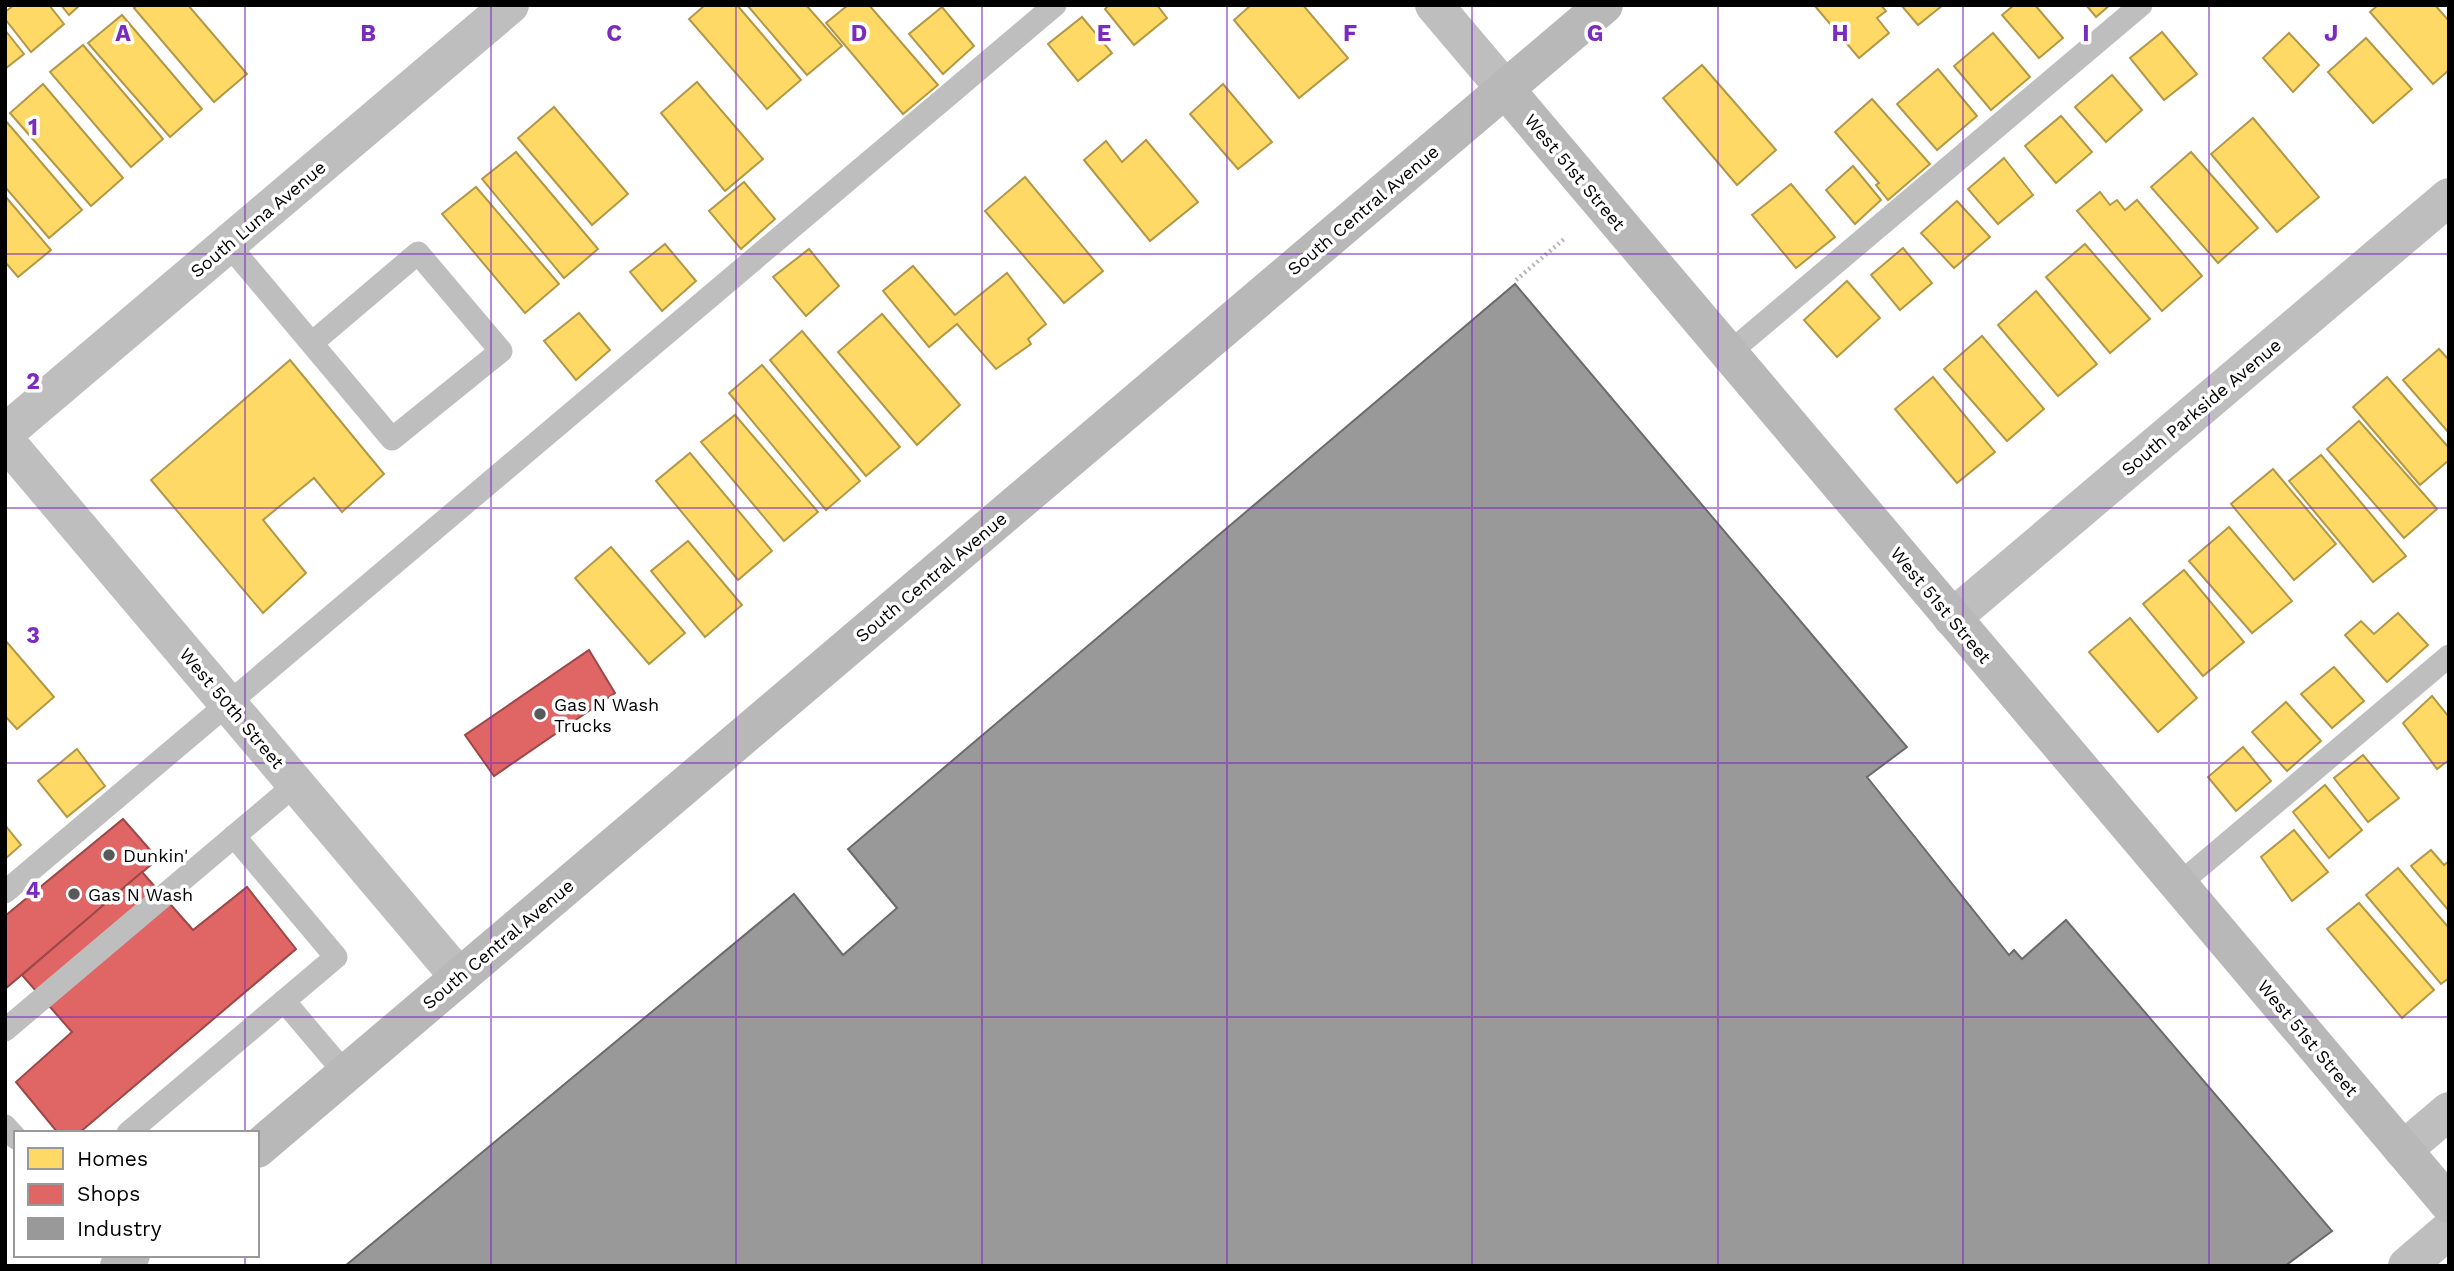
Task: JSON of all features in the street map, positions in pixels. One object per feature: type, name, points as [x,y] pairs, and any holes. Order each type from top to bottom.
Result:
[{"type":"main road","name":"South Central Avenue","points":[[259,1147],[1605,5]]},
{"type":"main road","name":"West 51st Street","points":[[1506,90],[2449,1204]]},
{"type":"street","name":"South Luna Avenue","points":[[5,433],[510,5]]},
{"type":"street","name":"West 51st Street","points":[[1434,5],[1506,90]]},
{"type":"street","name":"South Parkside Avenue","points":[[1952,618],[2449,197]]},
{"type":"street","name":"West 50th Street","points":[[5,440],[459,977]]},
{"type":"street","points":[[2403,1150],[2449,1111]]},
{"type":"street","points":[[2407,1266],[2449,1230]]},
{"type":"lane","points":[[5,892],[1055,5]]},
{"type":"lane","points":[[1728,353],[2141,5]]},
{"type":"lane","points":[[228,244],[392,439],[501,351],[418,253],[312,343]]},
{"type":"lane","points":[[2178,885],[2449,656]]},
{"type":"lane","points":[[5,1030],[296,784]]},
{"type":"lane","points":[[130,1131],[336,957],[234,836]]},
{"type":"lane","points":[[284,1001],[345,1073]]},
{"type":"path","points":[[1516,280],[1564,239]]},
{"type":"building: Homes","points":[[14,5],[49,5],[64,24],[31,52],[5,19],[5,12]]},
{"type":"building: Homes","points":[[61,5],[80,5],[69,15]]},
{"type":"building: Homes","points":[[137,5],[188,5],[247,74],[214,102],[134,8]]},
{"type":"building: Homes","points":[[705,5],[737,5],[801,80],[767,109],[689,19]]},
{"type":"building: Homes","points":[[747,5],[806,5],[842,46],[807,75]]},
{"type":"building: Homes","points":[[848,5],[869,5],[938,85],[903,114],[826,23]]},
{"type":"building: Homes","points":[[1109,5],[1157,5],[1167,18],[1134,45],[1105,9]]},
{"type":"building: Homes","points":[[1251,5],[1303,5],[1348,58],[1299,98],[1234,20]]},
{"type":"building: Homes","points":[[1814,5],[1881,5],[1886,11],[1877,18],[1889,33],[1859,58]]},
{"type":"building: Homes","points":[[1901,5],[1943,5],[1918,25]]},
{"type":"building: Homes","points":[[2014,5],[2035,5],[2063,38],[2039,58],[2002,15]]},
{"type":"building: Homes","points":[[2086,5],[2110,5],[2096,17]]},
{"type":"building: Homes","points":[[2378,5],[2435,5],[2449,21],[2449,70],[2433,84],[2370,12]]},
{"type":"building: Homes","points":[[942,7],[974,46],[943,74],[909,34]]},
{"type":"building: Homes","points":[[122,15],[202,109],[170,137],[88,43]]},
{"type":"building: Homes","points":[[1082,17],[1112,53],[1078,81],[1048,44]]},
{"type":"building: Homes","points":[[5,30],[24,54],[5,69]]},
{"type":"building: Homes","points":[[2162,32],[2197,74],[2164,100],[2130,58]]},
{"type":"building: Homes","points":[[1993,33],[2030,77],[1991,110],[1954,66]]},
{"type":"building: Homes","points":[[2289,33],[2319,65],[2293,92],[2263,58]]},
{"type":"building: Homes","points":[[2366,38],[2412,89],[2373,123],[2328,72]]},
{"type":"building: Homes","points":[[83,45],[163,139],[131,167],[50,72]]},
{"type":"building: Homes","points":[[1702,65],[1776,150],[1737,185],[1663,98]]},
{"type":"building: Homes","points":[[1938,69],[1977,116],[1937,150],[1897,104]]},
{"type":"building: Homes","points":[[2112,75],[2142,110],[2106,142],[2075,107]]},
{"type":"building: Homes","points":[[697,82],[763,159],[725,191],[661,113]]},
{"type":"building: Homes","points":[[43,84],[123,178],[91,206],[10,113]]},
{"type":"building: Homes","points":[[1223,84],[1272,142],[1238,169],[1190,114]]},
{"type":"building: Homes","points":[[1872,99],[1930,164],[1888,200],[1876,185],[1879,183],[1835,132]]},
{"type":"building: Homes","points":[[554,107],[628,194],[592,225],[518,138]]},
{"type":"building: Homes","points":[[2061,116],[2092,152],[2056,183],[2025,146]]},
{"type":"building: Homes","points":[[2253,118],[2319,197],[2277,232],[2211,154]]},
{"type":"building: Homes","points":[[5,120],[82,210],[49,238],[5,187]]},
{"type":"building: Homes","points":[[1146,140],[1198,202],[1150,241],[1084,160],[1106,141],[1122,162]]},
{"type":"building: Homes","points":[[516,152],[598,249],[564,278],[482,179]]},
{"type":"building: Homes","points":[[2191,152],[2258,228],[2218,263],[2151,187]]},
{"type":"building: Homes","points":[[2004,158],[2033,195],[1998,224],[1968,189]]},
{"type":"building: Homes","points":[[1853,166],[1881,200],[1855,224],[1826,190]]},
{"type":"building: Homes","points":[[1025,177],[1103,271],[1064,303],[985,211]]},
{"type":"building: Homes","points":[[744,182],[775,219],[741,249],[709,211]]},
{"type":"building: Homes","points":[[1791,184],[1835,237],[1796,268],[1752,215]]},
{"type":"building: Homes","points":[[476,187],[559,284],[525,313],[442,214]]},
{"type":"building: Homes","points":[[2100,192],[2110,205],[2117,200],[2125,210],[2137,200],[2202,276],[2162,311],[2077,211]]},
{"type":"building: Homes","points":[[5,196],[51,250],[18,277],[5,262]]},
{"type":"building: Homes","points":[[1957,201],[1990,237],[1954,268],[1921,233]]},
{"type":"building: Homes","points":[[665,244],[696,281],[662,311],[630,272]]},
{"type":"building: Homes","points":[[2085,244],[2150,319],[2110,353],[2046,277]]},
{"type":"building: Homes","points":[[1903,248],[1932,283],[1900,310],[1871,275]]},
{"type":"building: Homes","points":[[809,249],[839,286],[806,316],[773,277]]},
{"type":"building: Homes","points":[[913,266],[955,315],[1007,273],[1046,324],[1028,339],[1031,344],[996,369],[957,324],[929,347],[883,291]]},
{"type":"building: Homes","points":[[1847,281],[1880,318],[1837,357],[1804,320]]},
{"type":"building: Homes","points":[[2036,291],[2097,364],[2058,396],[1998,325]]},
{"type":"building: Homes","points":[[579,313],[610,350],[576,380],[544,341]]},
{"type":"building: Homes","points":[[882,314],[960,405],[917,445],[838,352]]},
{"type":"building: Homes","points":[[802,331],[900,447],[866,476],[770,360]]},
{"type":"building: Homes","points":[[1982,336],[2044,409],[2007,441],[1944,369]]},
{"type":"building: Homes","points":[[2439,349],[2449,360],[2449,433],[2403,380]]},
{"type":"building: Homes","points":[[290,360],[384,474],[342,512],[314,478],[263,520],[306,573],[263,613],[151,480]]},
{"type":"building: Homes","points":[[762,365],[860,481],[826,510],[729,393]]},
{"type":"building: Homes","points":[[1933,377],[1995,452],[1957,483],[1895,409]]},
{"type":"building: Homes","points":[[2387,377],[2449,448],[2449,460],[2420,485],[2353,407]]},
{"type":"building: Homes","points":[[735,415],[818,512],[784,541],[701,442]]},
{"type":"building: Homes","points":[[2359,421],[2437,509],[2404,538],[2327,449]]},
{"type":"building: Homes","points":[[690,453],[772,551],[738,580],[656,481]]},
{"type":"building: Homes","points":[[2321,455],[2406,556],[2373,582],[2289,481]]},
{"type":"building: Homes","points":[[2273,469],[2336,544],[2294,580],[2231,504]]},
{"type":"building: Homes","points":[[2229,527],[2292,601],[2252,633],[2189,561]]},
{"type":"building: Homes","points":[[688,541],[742,605],[705,637],[651,571]]},
{"type":"building: Homes","points":[[611,547],[685,633],[649,664],[575,578]]},
{"type":"building: Homes","points":[[2184,570],[2244,642],[2203,676],[2143,604]]},
{"type":"building: Homes","points":[[2398,613],[2428,645],[2387,682],[2345,635],[2361,621],[2374,634]]},
{"type":"building: Homes","points":[[2130,618],[2197,698],[2158,732],[2089,652]]},
{"type":"building: Homes","points":[[5,640],[54,697],[17,729],[5,716]]},
{"type":"building: Homes","points":[[2334,667],[2364,701],[2332,728],[2301,694]]},
{"type":"building: Homes","points":[[2432,696],[2449,717],[2449,760],[2437,769],[2403,723]]},
{"type":"building: Homes","points":[[2286,702],[2321,741],[2287,771],[2252,732]]},
{"type":"building: Homes","points":[[2243,747],[2271,781],[2236,811],[2208,777]]},
{"type":"building: Homes","points":[[77,749],[105,786],[67,817],[38,781]]},
{"type":"building: Homes","points":[[2363,755],[2399,798],[2368,822],[2334,778]]},
{"type":"building: Homes","points":[[2325,785],[2362,830],[2329,858],[2293,812]]},
{"type":"building: Homes","points":[[5,825],[21,845],[5,859]]},
{"type":"building: Homes","points":[[2294,830],[2328,872],[2292,901],[2261,857]]},
{"type":"building: Homes","points":[[2431,850],[2444,865],[2449,861],[2449,911],[2411,866]]},
{"type":"building: Homes","points":[[2398,868],[2449,928],[2449,978],[2441,984],[2366,895]]},
{"type":"building: Homes","points":[[2359,903],[2434,990],[2402,1018],[2327,929]]},
{"type":"building: Shops","name":"Gas N Wash Trucks","points":[[589,650],[615,693],[494,776],[465,735]]},
{"type":"building: Shops","name":"Gas N Wash","points":[[123,819],[158,859],[5,989],[5,916]]},
{"type":"building: Shops","name":"Gas N Wash","points":[[142,872],[193,930],[247,887],[296,949],[81,1131],[56,1131],[16,1082],[72,1032],[22,975]]},
{"type":"building: Industry","points":[[1515,284],[1907,747],[1867,777],[2009,955],[2014,950],[2022,959],[2066,920],[2332,1231],[2285,1266],[345,1266],[794,894],[843,955],[897,908],[848,849]]},
{"type":"place","name":"Gas N Wash Trucks","points":[[540,714]]},
{"type":"place","name":"Dunkin'","points":[[109,855]]},
{"type":"place","name":"Gas N Wash","points":[[74,894]]}]
